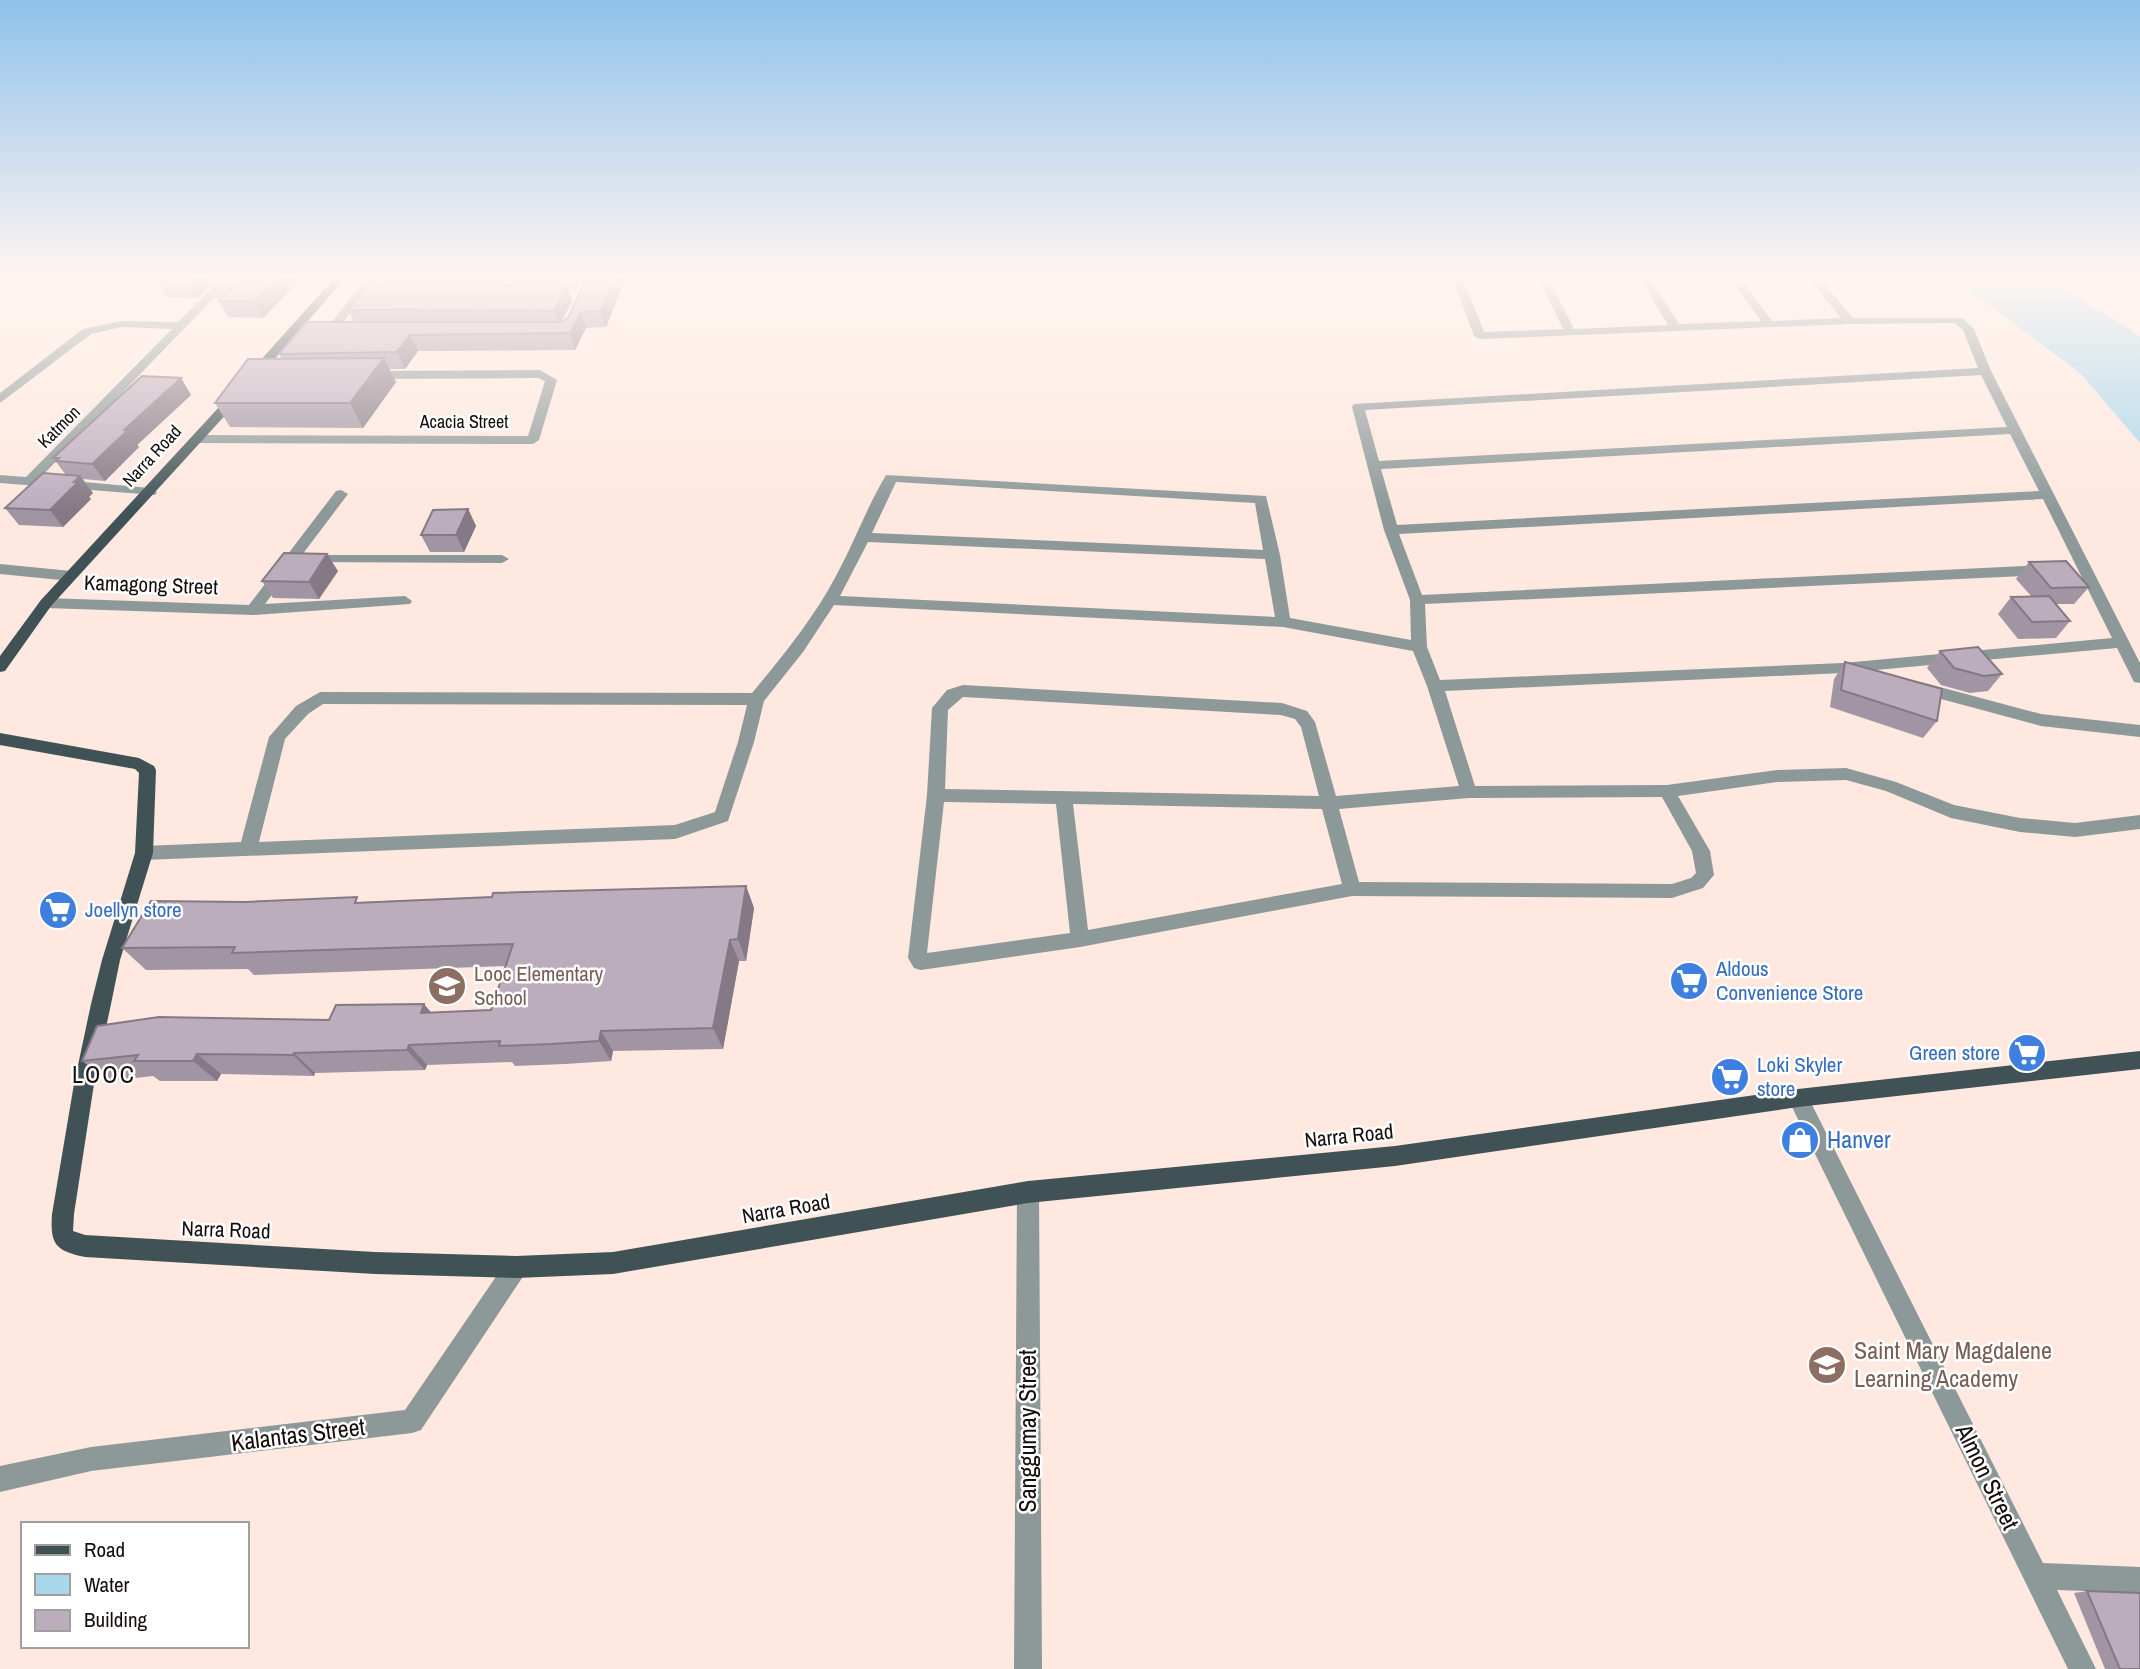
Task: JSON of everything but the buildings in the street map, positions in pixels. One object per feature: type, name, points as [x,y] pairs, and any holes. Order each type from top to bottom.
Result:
[{"type":"main road","name":"Narra Road","points":[[3,659],[46,603],[277,355]]},
{"type":"main road","name":"Narra Road","points":[[0,738],[143,765],[148,770],[144,853],[111,960],[83,1084],[63,1214],[62,1235],[71,1243],[85,1247],[375,1263],[516,1267],[613,1263],[1028,1192],[1395,1156],[1798,1098],[2140,1060]]},
{"type":"street","points":[[0,399],[56,355]]},
{"type":"street","name":"Katmon","points":[[30,481],[154,355]]},
{"type":"street","points":[[1979,355],[2048,495],[2071,569],[2122,642],[2140,678]]},
{"type":"street","points":[[1469,792],[1435,686],[1419,647],[1417,600],[1391,530],[1358,407],[1986,371]]},
{"type":"street","name":"Acacia Street","points":[[200,439],[533,440],[551,380],[540,373],[348,376]]},
{"type":"street","points":[[1374,465],[2015,430]]},
{"type":"street","points":[[144,853],[675,832],[722,816],[746,741],[756,699],[809,632],[829,600],[864,537],[891,478],[1261,499],[1283,622]]},
{"type":"street","points":[[0,479],[150,492]]},
{"type":"street","points":[[253,610],[341,494]]},
{"type":"street","points":[[1391,530],[2048,495]]},
{"type":"street","points":[[864,537],[1273,555]]},
{"type":"street","points":[[292,559],[502,559]]},
{"type":"street","points":[[0,569],[71,576]]},
{"type":"street","points":[[1417,600],[2071,569]]},
{"type":"street","points":[[829,600],[1283,622],[1419,647]]},
{"type":"street","name":"Kamagong Street","points":[[46,603],[253,610],[405,601]]},
{"type":"street","points":[[1435,686],[1843,668],[2122,642]]},
{"type":"street","points":[[1843,668],[2041,720],[2140,731]]},
{"type":"street","points":[[1352,889],[1309,726],[1301,715],[1282,709],[963,691],[953,694],[940,708],[936,795],[924,880],[918,961],[1080,939],[1352,889],[1672,891],[1697,883],[1705,875],[1700,851],[1667,790]]},
{"type":"street","points":[[249,849],[253,822],[277,737],[302,710],[320,698],[756,699]]},
{"type":"street","points":[[936,795],[1331,803],[1469,792],[1667,790],[1777,776],[1846,774],[1889,786],[1951,811],[2020,825],[2075,830],[2140,822]]},
{"type":"street","points":[[1064,796],[1080,939]]},
{"type":"street","name":"Almon Street","points":[[1798,1098],[2082,1669]]},
{"type":"street","name":"Sanggumay Street","points":[[1028,1192],[1028,1669]]},
{"type":"street","name":"Kalantas Street","points":[[0,1479],[91,1459],[412,1421],[516,1267]]},
{"type":"street","points":[[2036,1576],[2140,1580]]},
{"type":"water","points":[[2056,355],[2140,355],[2140,443],[2081,374]]},
{"type":"place","name":"Joellyn store","points":[[58,910]]},
{"type":"place","name":"Aldous Convenience Store","points":[[1689,981]]},
{"type":"place","name":"Looc Elementary School","points":[[447,986]]},
{"type":"place","name":"Green store","points":[[2027,1053]]},
{"type":"place","name":"Loki Skyler store","points":[[1730,1077]]},
{"type":"place","name":"Hanver","points":[[1800,1140]]},
{"type":"place","name":"Saint Mary Magdalene Learning Academy","points":[[1827,1365]]},
{"type":"district","name":"LOOC","points":[[104,1075]]}]
